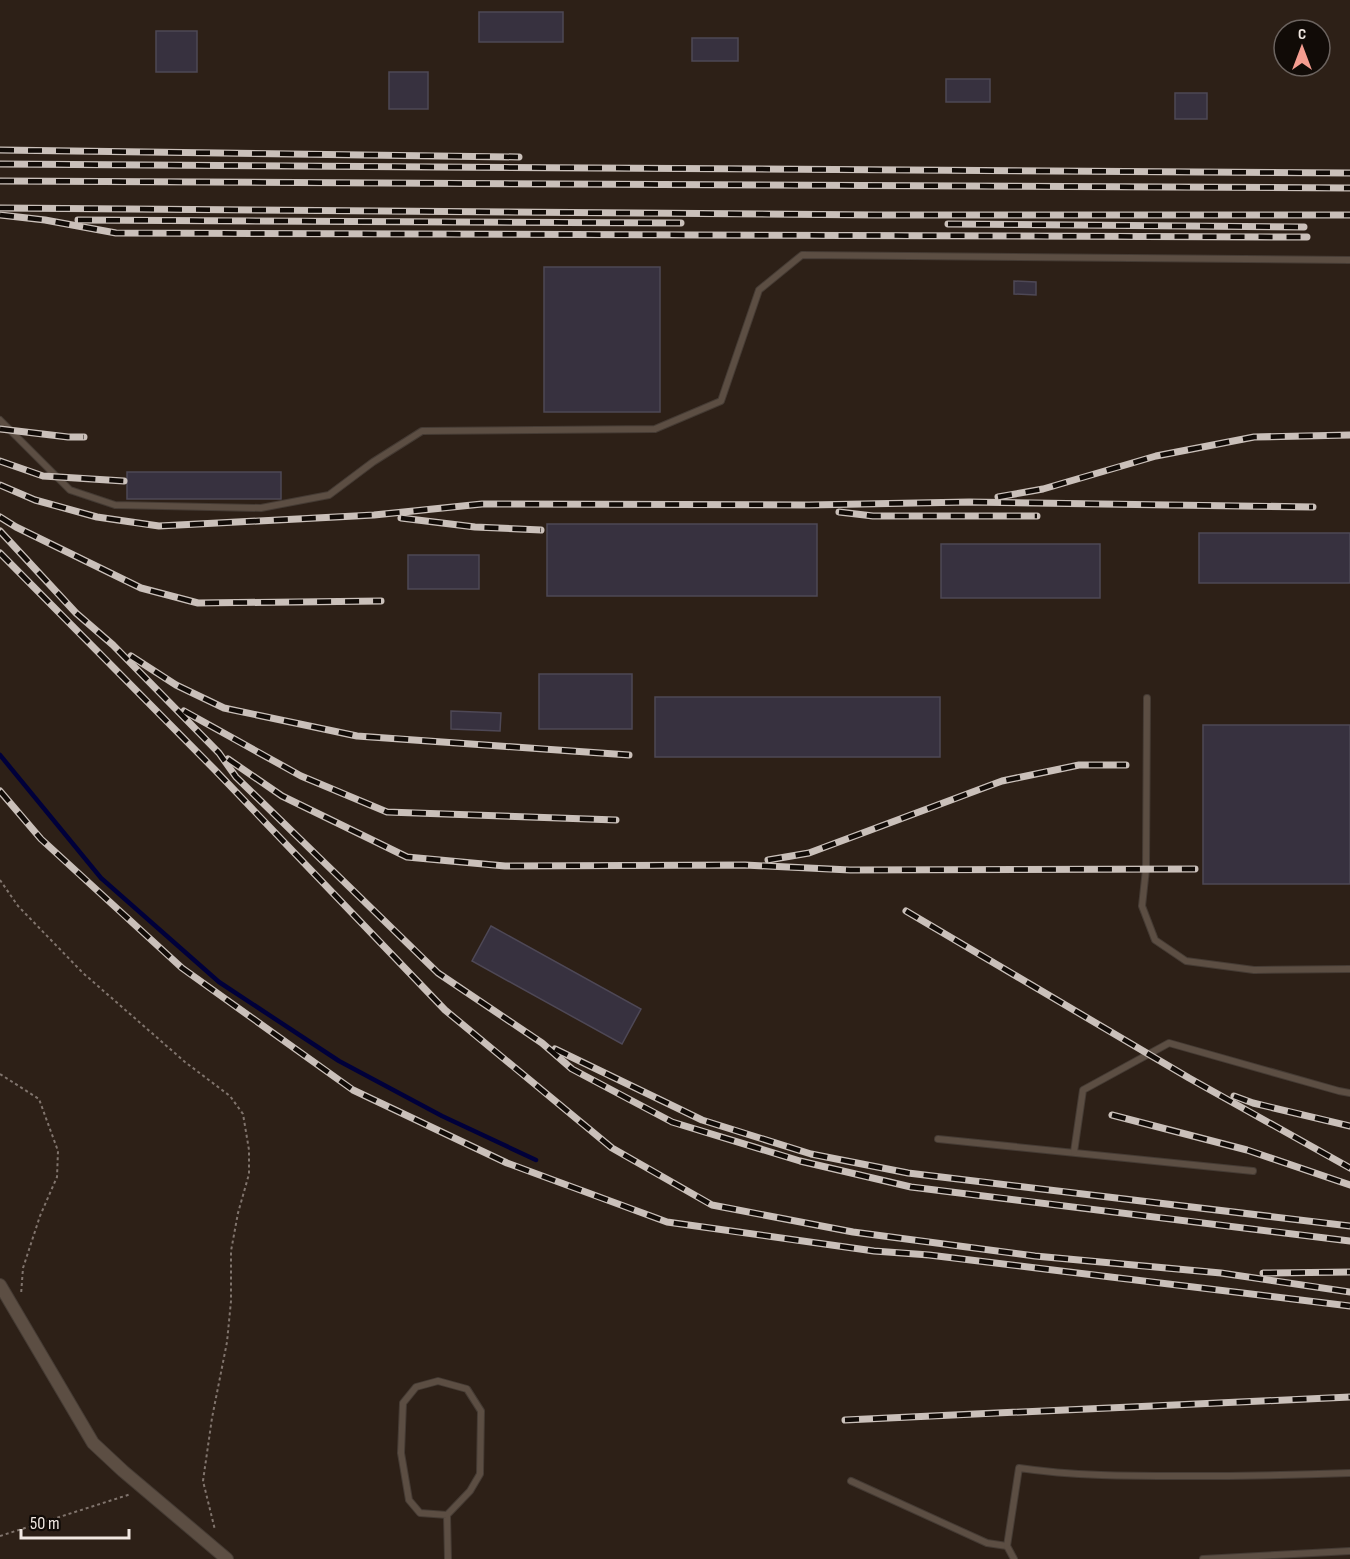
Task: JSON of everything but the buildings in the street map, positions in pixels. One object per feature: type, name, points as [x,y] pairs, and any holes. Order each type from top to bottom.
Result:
[{"type":"street","points":[[0,1285],[93,1443],[227,1559]]},
{"type":"lane","points":[[0,420],[70,490],[116,506],[261,508],[329,495],[373,462],[422,431],[655,429],[721,401],[759,290],[802,255],[1350,260]]},
{"type":"lane","points":[[1147,698],[1146,869],[1142,906],[1155,940],[1186,961],[1254,970],[1350,969]]},
{"type":"lane","points":[[1074,1152],[1083,1090],[1168,1043],[1350,1093]]},
{"type":"lane","points":[[938,1139],[1253,1171]]},
{"type":"lane","points":[[447,1515],[420,1513],[409,1500],[401,1453],[403,1403],[416,1387],[438,1382],[467,1389],[481,1411],[480,1474],[470,1491],[447,1515],[448,1559]]},
{"type":"lane","points":[[1014,1559],[1007,1546],[1018,1468],[1050,1472],[1136,1476],[1276,1476],[1350,1473]]},
{"type":"lane","points":[[851,1481],[987,1543],[1007,1546]]},
{"type":"lane","points":[[1203,1559],[1350,1551]]},
{"type":"path","points":[[0,880],[18,906],[83,973],[185,1062],[230,1096],[243,1114],[249,1150],[249,1174],[238,1213],[231,1251],[231,1301],[227,1342],[212,1418],[203,1481],[216,1534]]},
{"type":"path","points":[[0,1074],[39,1099],[58,1151],[57,1177],[40,1216],[23,1268],[20,1317]]},
{"type":"path","points":[[0,1536],[145,1490]]},
{"type":"waterway","points":[[0,755],[101,878],[219,982],[339,1061],[442,1116],[536,1160]]},
{"type":"railway","points":[[0,150],[519,157]]},
{"type":"railway","points":[[0,164],[1350,173]]},
{"type":"railway","points":[[0,181],[1350,188]]},
{"type":"railway","points":[[0,208],[877,215],[1350,215]]},
{"type":"railway","points":[[0,215],[45,220],[116,233],[1307,237]]},
{"type":"railway","points":[[78,220],[681,223]]},
{"type":"railway","points":[[948,224],[1304,227]]},
{"type":"railway","points":[[0,429],[84,437]]},
{"type":"railway","points":[[998,497],[1043,489],[1156,456],[1254,437],[1350,435]]},
{"type":"railway","points":[[0,461],[43,476],[124,481]]},
{"type":"railway","points":[[0,485],[35,500],[97,517],[159,526],[374,515],[482,504],[809,505],[969,502],[1313,507]]},
{"type":"railway","points":[[839,512],[873,516],[1037,516]]},
{"type":"railway","points":[[0,517],[141,588],[198,603],[381,601]]},
{"type":"railway","points":[[401,518],[475,527],[541,530]]},
{"type":"railway","points":[[0,531],[76,613],[113,645],[219,753],[236,777],[438,973],[542,1043],[572,1069],[672,1122],[800,1161],[911,1187],[1350,1241]]},
{"type":"railway","points":[[0,553],[215,770],[445,1010],[612,1148],[712,1205],[853,1232],[1035,1256],[1221,1273],[1350,1292]]},
{"type":"railway","points":[[131,656],[176,685],[224,708],[357,736],[629,755]]},
{"type":"railway","points":[[184,711],[301,776],[387,812],[616,820]]},
{"type":"railway","points":[[228,759],[282,796],[407,857],[505,866],[745,865],[850,870],[1195,869]]},
{"type":"railway","points":[[768,860],[809,853],[1002,781],[1079,765],[1126,765]]},
{"type":"railway","points":[[0,791],[41,839],[182,968],[353,1090],[507,1163],[667,1222],[874,1251],[929,1255],[1350,1306]]},
{"type":"railway","points":[[906,911],[1189,1078],[1350,1168]]},
{"type":"railway","points":[[555,1049],[702,1120],[811,1154],[908,1173],[1350,1226]]},
{"type":"railway","points":[[1234,1096],[1253,1103],[1350,1126]]},
{"type":"railway","points":[[1112,1115],[1247,1150],[1350,1185]]},
{"type":"railway","points":[[1263,1273],[1350,1272]]},
{"type":"railway","points":[[845,1420],[1350,1397]]}]
